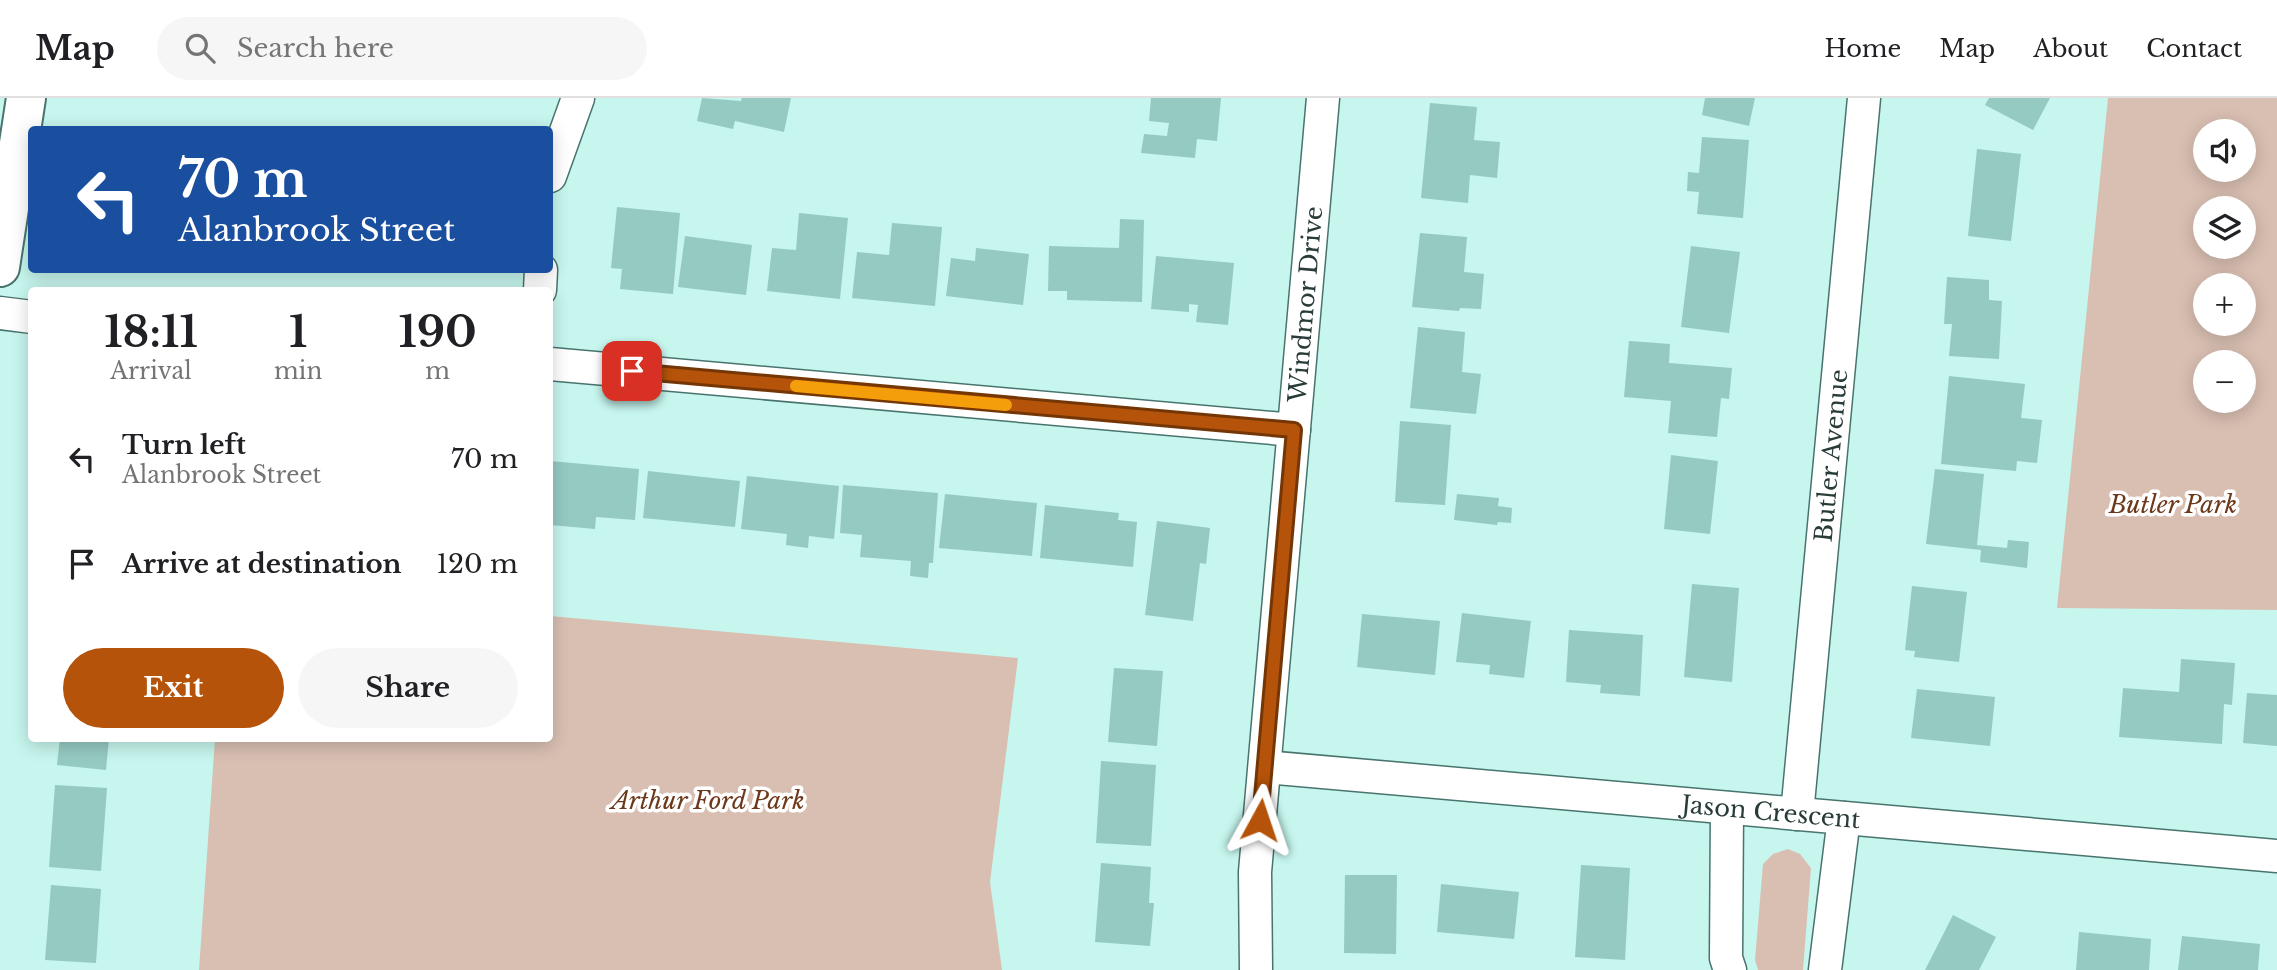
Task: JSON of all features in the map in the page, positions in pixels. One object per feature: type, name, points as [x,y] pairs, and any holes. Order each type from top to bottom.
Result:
[{"type":"street","points":[[0,267],[26,98]]},
{"type":"street","points":[[553,168],[578,98]]},
{"type":"street","name":"Windmor Drive","points":[[1256,970],[1255,872],[1322,98]]},
{"type":"street","name":"Butler Avenue","points":[[1797,814],[1864,98]]},
{"type":"street","points":[[0,313],[28,316]]},
{"type":"street","points":[[553,364],[1294,430]]},
{"type":"street","name":"Jason Crescent","points":[[1265,767],[2277,856]]},
{"type":"street","points":[[1727,808],[1726,958],[1730,970]]},
{"type":"street","points":[[1825,970],[1844,818]]},
{"type":"green space","name":"Butler Park","points":[[2108,98],[2277,98],[2277,610],[2057,608]]},
{"type":"green space","name":"Arthur Ford Park","points":[[553,616],[1018,658],[990,882],[1002,970],[199,970],[215,742],[553,742]]},
{"type":"green space","points":[[1788,849],[1800,854],[1811,868],[1803,970],[1758,970],[1755,960],[1763,864],[1773,854]]},
{"type":"building","points":[[702,98],[741,101],[742,98],[791,98],[784,132],[735,121],[733,129],[697,121]]},
{"type":"building","points":[[1151,98],[1221,98],[1217,141],[1197,139],[1195,158],[1141,153],[1144,134],[1167,136],[1169,123],[1149,121]]},
{"type":"building","points":[[1705,98],[1755,98],[1749,126],[1702,115]]},
{"type":"building","points":[[1989,98],[2050,98],[2033,130],[1985,105]]},
{"type":"building","points":[[1430,103],[1477,107],[1474,140],[1500,142],[1497,178],[1470,175],[1468,203],[1421,198]]},
{"type":"building","points":[[1702,137],[1749,140],[1743,218],[1697,214],[1699,192],[1687,191],[1688,172],[1699,173]]},
{"type":"building","points":[[1977,149],[2021,154],[2011,241],[1968,236]]},
{"type":"building","points":[[617,207],[680,213],[673,294],[620,289],[622,269],[611,268]]},
{"type":"building","points":[[799,213],[848,218],[840,299],[767,291],[772,248],[796,250]]},
{"type":"building","points":[[1120,219],[1144,220],[1142,302],[1067,300],[1067,291],[1048,291],[1049,246],[1119,248]]},
{"type":"building","points":[[892,223],[942,227],[935,306],[852,298],[857,252],[889,255]]},
{"type":"building","points":[[1420,233],[1467,237],[1464,272],[1484,274],[1481,309],[1460,308],[1459,311],[1412,307]]},
{"type":"building","points":[[685,236],[752,245],[746,295],[678,287]]},
{"type":"building","points":[[1691,246],[1740,252],[1729,333],[1681,327]]},
{"type":"building","points":[[976,248],[1029,254],[1023,305],[946,296],[951,258],[975,261]]},
{"type":"building","points":[[1156,256],[1234,263],[1228,325],[1196,322],[1198,305],[1189,304],[1189,312],[1151,309]]},
{"type":"building","points":[[1947,277],[1989,280],[1989,300],[2002,301],[1999,359],[1949,356],[1952,324],[1944,324]]},
{"type":"building","points":[[1418,327],[1465,332],[1462,372],[1481,374],[1476,414],[1410,408]]},
{"type":"building","points":[[1629,341],[1670,344],[1669,363],[1732,368],[1729,399],[1721,398],[1717,437],[1668,433],[1671,401],[1624,397]]},
{"type":"building","points":[[1949,376],[2025,384],[2021,418],[2042,420],[2037,463],[2017,461],[2016,471],[1941,464]]},
{"type":"building","points":[[1400,421],[1451,425],[1445,505],[1395,502]]},
{"type":"building","points":[[1671,455],[1718,461],[1710,534],[1664,529]]},
{"type":"building","points":[[553,461],[639,469],[635,520],[596,517],[595,529],[553,525]]},
{"type":"building","points":[[1935,469],[1984,474],[1977,545],[2007,548],[2008,540],[2029,542],[2027,568],[1980,562],[1981,550],[1926,544]]},
{"type":"building","points":[[648,471],[740,481],[735,527],[643,518]]},
{"type":"building","points":[[747,476],[839,486],[834,539],[809,536],[808,548],[786,545],[787,534],[741,529]]},
{"type":"building","points":[[843,485],[938,493],[933,563],[929,563],[928,578],[910,576],[911,561],[860,557],[862,535],[840,533]]},
{"type":"building","points":[[945,494],[1037,503],[1032,556],[939,548]]},
{"type":"building","points":[[1457,494],[1499,498],[1498,506],[1512,508],[1511,523],[1498,522],[1497,525],[1454,520]]},
{"type":"building","points":[[1045,505],[1119,513],[1118,520],[1137,522],[1133,567],[1040,558]]},
{"type":"building","points":[[1157,521],[1210,528],[1206,564],[1200,563],[1193,621],[1145,615]]},
{"type":"building","points":[[1692,584],[1739,588],[1732,682],[1684,677]]},
{"type":"building","points":[[1912,586],[1967,592],[1959,662],[1914,657],[1915,651],[1905,650]]},
{"type":"building","points":[[1462,613],[1531,621],[1524,678],[1489,674],[1490,665],[1456,662]]},
{"type":"building","points":[[1362,614],[1440,621],[1435,675],[1357,667]]},
{"type":"building","points":[[1569,630],[1643,635],[1640,696],[1600,693],[1601,685],[1566,682]]},
{"type":"building","points":[[2181,659],[2235,663],[2232,705],[2224,704],[2222,744],[2119,737],[2123,688],[2179,692]]},
{"type":"building","points":[[1114,668],[1163,671],[1157,746],[1108,742]]},
{"type":"building","points":[[1917,689],[1995,697],[1990,746],[1911,738]]},
{"type":"building","points":[[2247,693],[2277,695],[2277,746],[2243,743]]},
{"type":"building","points":[[60,742],[109,742],[106,770],[57,765]]},
{"type":"building","points":[[1101,761],[1156,765],[1151,846],[1096,843]]},
{"type":"building","points":[[55,785],[107,788],[101,871],[49,867]]},
{"type":"building","points":[[1101,863],[1151,867],[1149,903],[1154,903],[1150,946],[1095,942]]},
{"type":"building","points":[[1581,865],[1630,868],[1625,960],[1575,957]]},
{"type":"building","points":[[1345,875],[1397,875],[1396,954],[1344,953]]},
{"type":"building","points":[[1441,884],[1519,892],[1514,939],[1437,932]]},
{"type":"building","points":[[51,885],[101,889],[96,963],[45,960]]},
{"type":"building","points":[[1953,915],[1996,937],[1979,970],[1925,970]]},
{"type":"building","points":[[2079,932],[2151,939],[2149,970],[2076,970]]},
{"type":"building","points":[[2182,936],[2260,944],[2258,970],[2178,970]]},
{"type":"slow traffic","points":[[796,386],[1006,405]]},
{"type":"route","points":[[632,371],[1294,430],[1260,820]]}]
